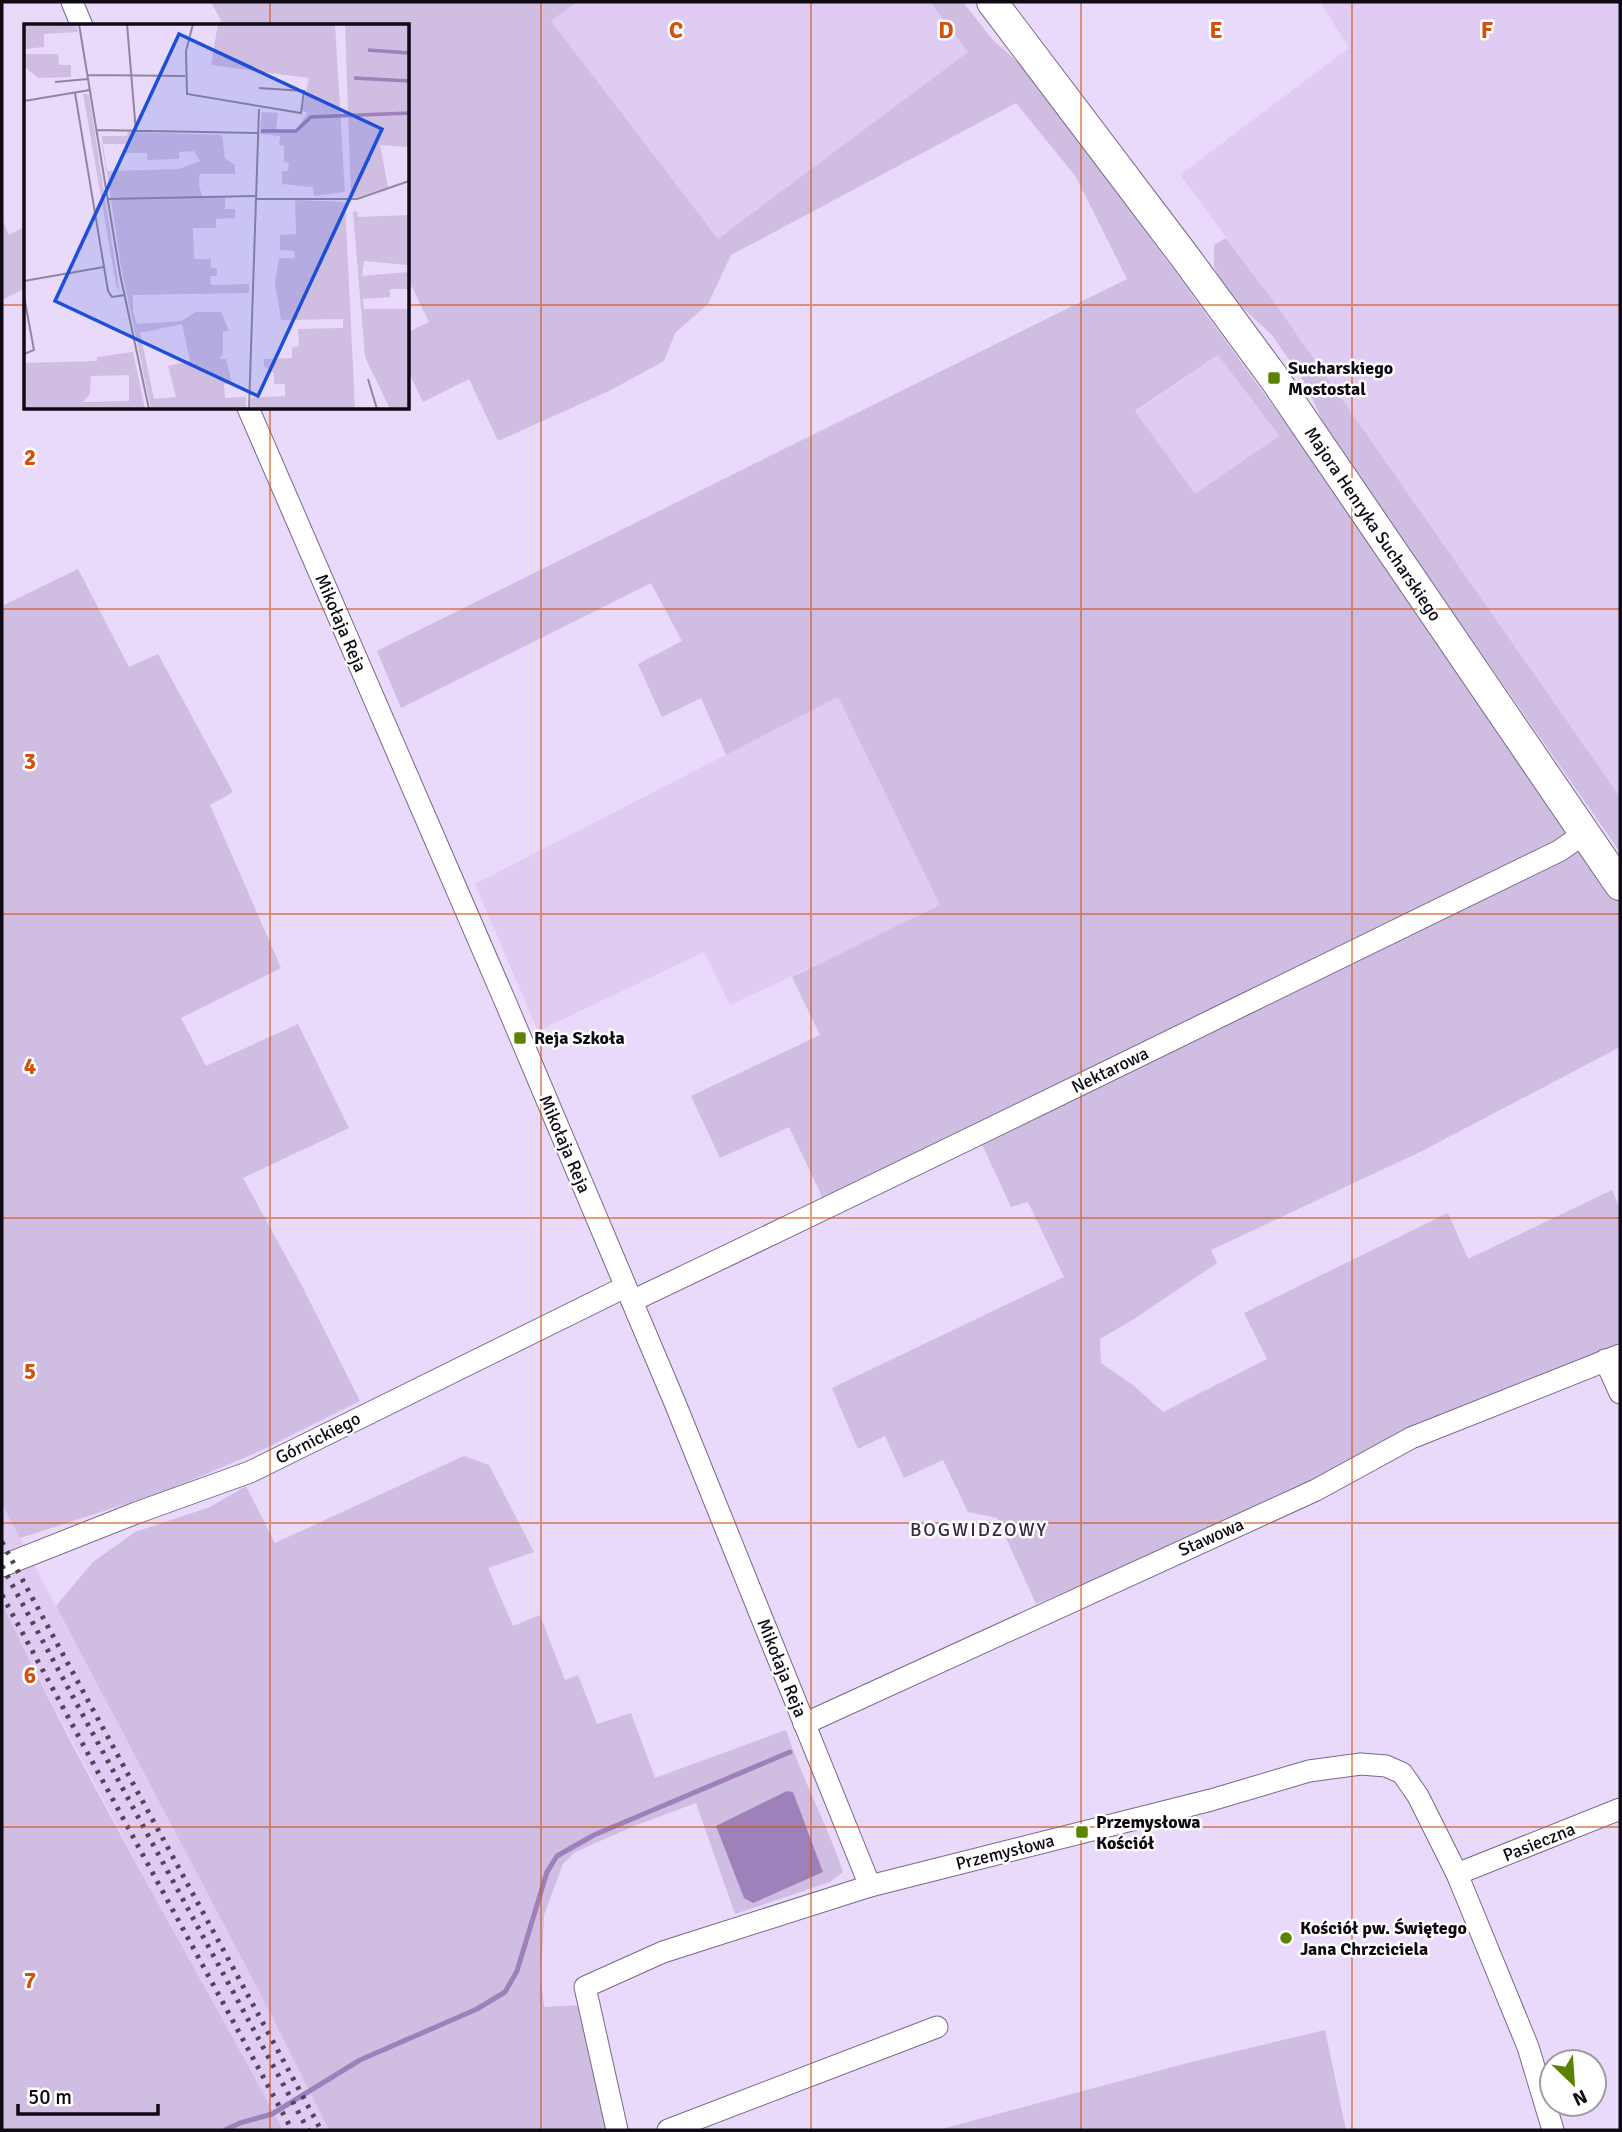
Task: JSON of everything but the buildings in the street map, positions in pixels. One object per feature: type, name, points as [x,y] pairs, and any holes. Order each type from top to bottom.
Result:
[{"type":"street","points":[[72,2],[81,24]]},
{"type":"street","name":"Majora Henryka Sucharskiego","points":[[992,2],[1274,378],[1620,885]]},
{"type":"street","name":"Mikołaja Reja","points":[[248,410],[505,1001],[629,1294],[870,1886]]},
{"type":"street","name":"Nektarowa","points":[[629,1294],[902,1173],[1559,850],[1585,833]]},
{"type":"street","name":"Górnickiego","points":[[2,1566],[250,1472],[629,1294]]},
{"type":"street","points":[[1613,1358],[1620,1393]]},
{"type":"street","name":"Stawowa","points":[[804,1724],[1316,1490],[1410,1438],[1613,1358]]},
{"type":"street","name":"Przemysłowa","points":[[617,2130],[585,1987],[663,1952],[870,1886],[1211,1800],[1309,1771],[1361,1764],[1386,1766],[1402,1773],[1418,1796],[1457,1874],[1528,2047],[1553,2130]]},
{"type":"street","name":"Pasieczna","points":[[1457,1874],[1620,1809]]},
{"type":"street","points":[[668,2130],[937,2027]]},
{"type":"shaded area","points":[[211,2],[577,2],[551,21],[718,239],[968,52],[930,2],[963,2],[992,39],[1030,73],[1289,428],[1620,903],[1620,1047],[1422,1151],[1211,1250],[1217,1263],[1100,1339],[1101,1363],[1133,1385],[1163,1412],[1267,1359],[1244,1313],[1448,1213],[1468,1259],[1612,1190],[1620,1209],[1620,1351],[1217,1529],[1036,1604],[997,1518],[968,1512],[943,1460],[904,1478],[885,1436],[858,1449],[832,1388],[1064,1277],[1028,1202],[1011,1207],[980,1140],[830,1213],[789,1127],[720,1158],[691,1096],[820,1035],[792,977],[940,905],[838,697],[726,755],[701,698],[662,717],[638,664],[682,641],[651,583],[401,708],[377,651],[1127,279],[1076,177],[1016,103],[731,255],[708,304],[675,333],[664,361],[609,391],[498,441],[469,379],[423,402],[410,375],[410,331],[429,322],[410,283],[410,24],[223,24]],"holes":[[[1218,355],[1279,436],[1195,494],[1135,411]]]},
{"type":"shaded area","points":[[577,2],[930,2],[968,52],[718,240],[551,21]]},
{"type":"shaded area","points":[[1320,2],[1620,2],[1620,797],[1272,299],[1180,175],[1349,48]]},
{"type":"shaded area","points":[[2,220],[9,235],[24,227],[24,289],[2,300]]},
{"type":"shaded area","points":[[1226,238],[1272,299],[1620,797],[1620,852],[1327,432],[1307,386],[1272,335],[1230,296],[1214,267],[1214,245]]},
{"type":"shaded area","points":[[1218,355],[1279,437],[1195,494],[1135,412]]},
{"type":"shaded area","points":[[78,569],[129,667],[158,654],[233,792],[210,805],[281,968],[181,1018],[206,1066],[298,1024],[349,1128],[243,1178],[301,1284],[360,1401],[260,1451],[166,1491],[20,1538],[2,1504],[2,606]]},
{"type":"shaded area","points":[[838,697],[941,906],[730,1005],[704,952],[538,1031],[475,884]]},
{"type":"shaded area","points":[[464,1456],[489,1465],[534,1552],[488,1568],[513,1626],[540,1615],[565,1680],[578,1675],[597,1724],[631,1713],[655,1778],[786,1730],[843,1872],[830,1882],[735,1914],[696,1803],[575,1852],[563,1864],[544,1915],[541,1979],[544,2007],[582,2005],[609,2130],[329,2130],[56,1606],[93,1562],[135,1532],[210,1507],[246,1486],[275,1543]]},
{"type":"shaded area","points":[[2,1504],[262,1997],[329,2130],[283,2130],[153,1894],[24,1650],[2,1603]]},
{"type":"shaded area","points":[[2,1603],[103,1803],[283,2130],[2,2130]]},
{"type":"shaded area","points":[[787,1791],[793,1792],[823,1872],[753,1903],[744,1898],[716,1826]]},
{"type":"shaded area","points":[[1325,2030],[1346,2130],[938,2130],[1195,2061]]},
{"type":"waterway","points":[[225,2130],[272,2114],[360,2060],[477,2009],[505,1992],[517,1971],[547,1872],[557,1856],[594,1835],[790,1752]]},
{"type":"railway","points":[[2,1542],[321,2130]]},
{"type":"railway","points":[[2,1566],[308,2130]]},
{"type":"railway","points":[[2,1595],[292,2130]]},
{"type":"place","name":"Sucharskiego Mostostal","points":[[1274,378]]},
{"type":"place","name":"Reja Szkoła","points":[[520,1038]]},
{"type":"place","name":"Przemysłowa Kościół","points":[[1082,1832]]},
{"type":"place","name":"Kościół pw. Świętego Jana Chrzciciela","points":[[1286,1938]]},
{"type":"district","name":"BOGWIDZOWY","points":[[979,1530]]}]
